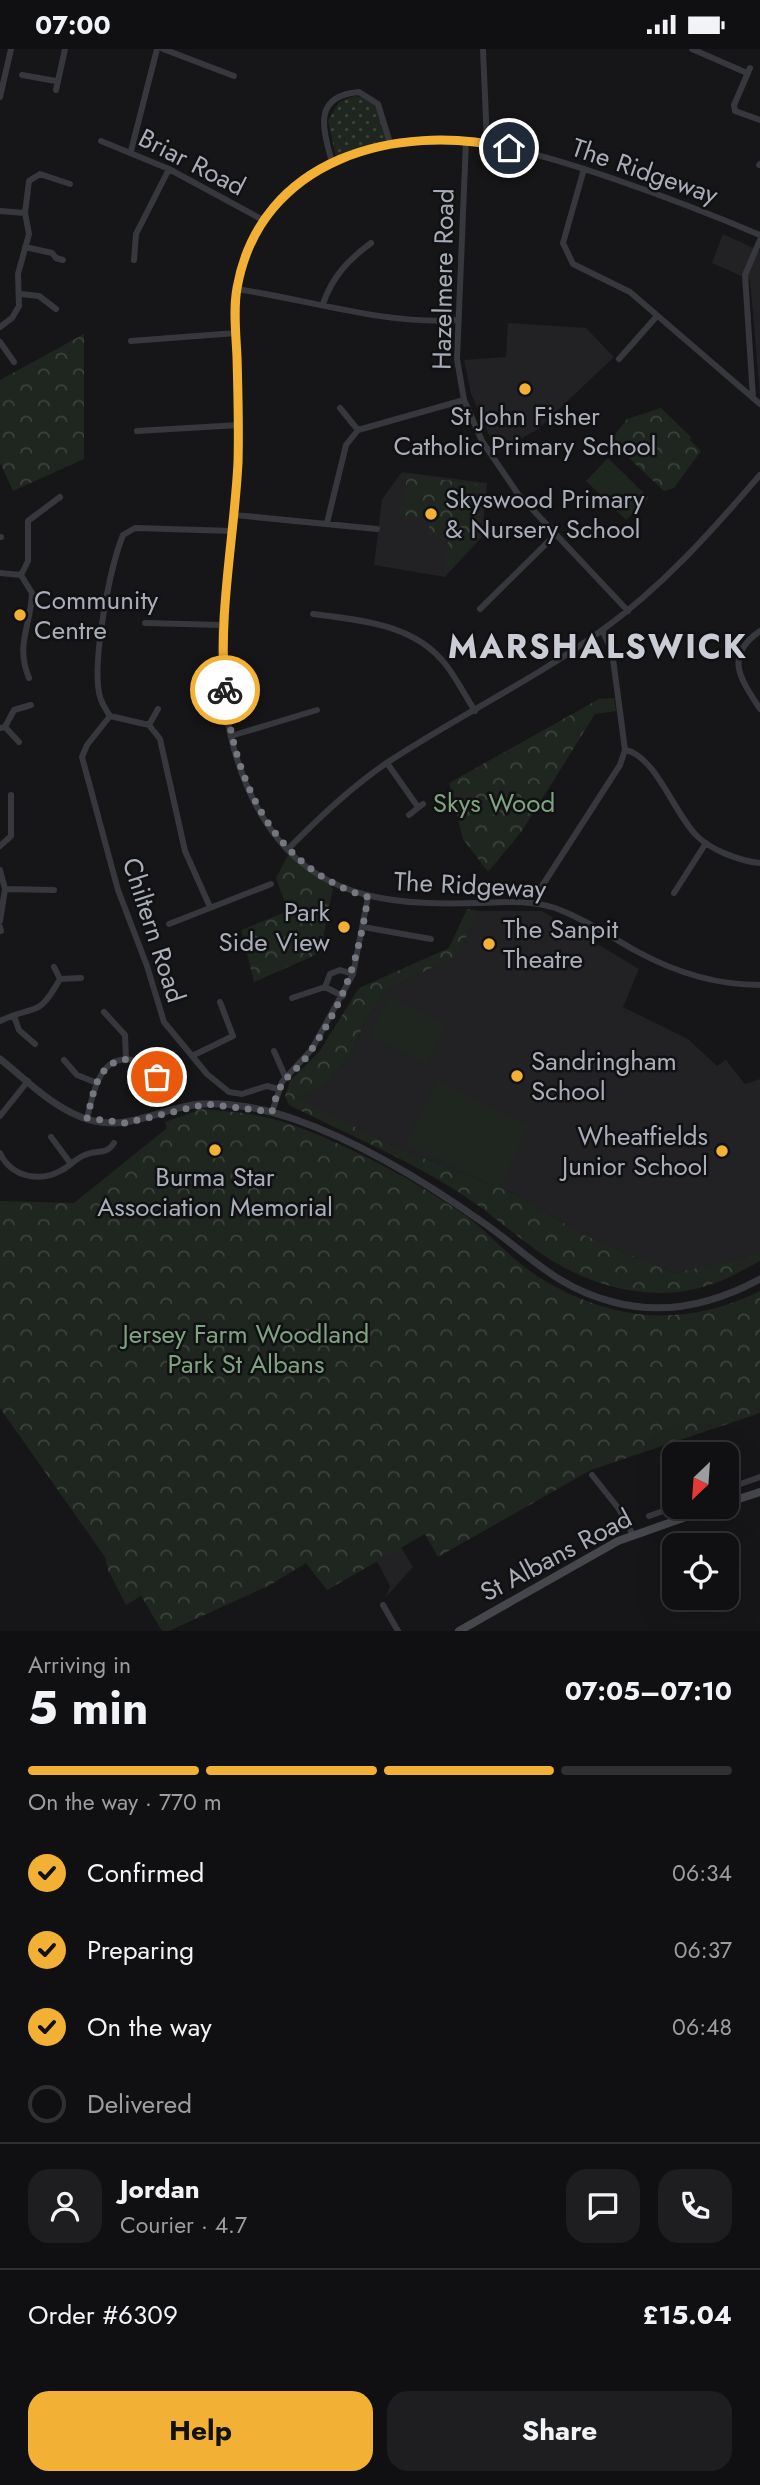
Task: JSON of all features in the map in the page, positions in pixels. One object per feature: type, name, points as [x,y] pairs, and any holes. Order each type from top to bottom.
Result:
[{"type":"main road","points":[[739,1499],[760,1492]]},
{"type":"main road","name":"St Albans Road","points":[[459,1631],[633,1535],[679,1519]]},
{"type":"street","points":[[0,97],[11,49]]},
{"type":"street","points":[[56,90],[65,49]]},
{"type":"street","points":[[131,151],[157,49]]},
{"type":"street","points":[[163,49],[234,76]]},
{"type":"street","points":[[483,49],[487,143]]},
{"type":"street","points":[[692,49],[748,71],[736,94],[736,111],[760,120]]},
{"type":"street","points":[[22,75],[56,81]]},
{"type":"street","points":[[332,162],[323,119],[325,111],[338,96],[359,92],[378,104],[390,143]]},
{"type":"street","name":"The Ridgeway","points":[[760,237],[671,199],[584,169],[487,143],[419,139],[390,143],[332,162],[283,198],[263,221],[243,261],[237,289],[239,425],[235,515],[222,625],[222,659],[231,736],[247,789],[288,849],[331,883],[368,897],[408,903],[538,904],[572,915],[668,966],[710,980],[760,985]]},
{"type":"street","name":"Briar Road","points":[[101,141],[131,151],[169,169],[263,221]]},
{"type":"street","name":"Hazelmere Road","points":[[466,141],[457,359],[464,400],[492,458],[518,494],[628,611]]},
{"type":"street","points":[[134,260],[136,234],[169,169]]},
{"type":"street","points":[[584,169],[564,246],[573,264],[630,292],[760,404]]},
{"type":"street","points":[[0,327],[16,313],[21,294],[18,274],[29,234],[24,213],[32,177],[40,174],[70,184]]},
{"type":"street","points":[[0,211],[24,213]]},
{"type":"street","points":[[753,398],[745,275],[760,237]]},
{"type":"street","points":[[323,304],[330,284],[350,259],[371,243]]},
{"type":"street","points":[[25,247],[52,253],[63,260]]},
{"type":"street","points":[[237,289],[396,319],[426,322],[458,320]]},
{"type":"street","points":[[48,301],[53,293]]},
{"type":"street","points":[[21,294],[39,296],[56,309]]},
{"type":"street","points":[[618,359],[657,316]]},
{"type":"street","points":[[131,341],[236,333]]},
{"type":"street","points":[[0,342],[14,362]]},
{"type":"street","points":[[327,523],[346,445],[358,430],[464,400]]},
{"type":"street","points":[[340,408],[358,430]]},
{"type":"street","points":[[137,431],[239,425]]},
{"type":"street","points":[[288,849],[341,798],[387,763],[475,711],[628,611],[694,550],[760,475]]},
{"type":"street","points":[[21,575],[28,561],[27,521],[60,497]]},
{"type":"street","points":[[235,515],[376,529]]},
{"type":"street","points":[[210,907],[186,851],[160,739],[149,725],[110,716],[99,696],[100,660],[105,609],[123,535],[135,528],[233,531]]},
{"type":"street","points":[[480,609],[555,535]]},
{"type":"street","points":[[0,573],[21,575]]},
{"type":"street","points":[[21,575],[32,593],[22,643],[22,661],[29,678]]},
{"type":"street","points":[[313,614],[395,629],[426,645],[445,664],[475,711]]},
{"type":"street","points":[[145,623],[222,625]]},
{"type":"street","points":[[538,904],[542,886],[620,765],[625,750],[614,661],[608,638],[602,630]]},
{"type":"street","points":[[760,631],[748,639],[738,663],[739,676],[760,709]]},
{"type":"street","points":[[19,742],[2,727],[13,710],[31,705]]},
{"type":"street","points":[[149,725],[158,709]]},
{"type":"street","points":[[231,736],[307,710],[317,711]]},
{"type":"street","name":"Chiltern Road","points":[[110,716],[87,745],[82,757],[118,890],[147,966],[164,1022],[220,1087],[242,1094],[267,1086],[278,1089]]},
{"type":"street","points":[[625,750],[641,755],[691,830],[706,843],[760,863]]},
{"type":"street","points":[[387,763],[421,805],[409,815]]},
{"type":"street","points":[[0,846],[11,836],[12,795]]},
{"type":"street","points":[[674,893],[706,843]]},
{"type":"street","points":[[0,870],[5,889],[0,921]]},
{"type":"street","points":[[169,924],[271,884]]},
{"type":"street","points":[[5,889],[54,890]]},
{"type":"street","points":[[272,1112],[278,1089],[285,1076],[313,1049],[353,974],[368,897]]},
{"type":"street","points":[[363,927],[431,939]]},
{"type":"street","points":[[54,967],[60,979]]},
{"type":"street","points":[[292,998],[325,986],[333,971],[353,974]]},
{"type":"street","points":[[60,979],[81,978]]},
{"type":"street","points":[[0,1020],[44,1006],[60,979]]},
{"type":"street","points":[[325,986],[343,996]]},
{"type":"street","points":[[192,1056],[233,1036],[220,1002]]},
{"type":"street","points":[[104,1012],[125,1035],[127,1059]]},
{"type":"street","points":[[15,1016],[19,1030],[35,1044]]},
{"type":"street","points":[[274,1051],[285,1076]]},
{"type":"street","points":[[0,1059],[54,1102],[87,1118],[125,1123],[207,1104],[272,1112],[330,1134],[429,1185],[491,1228],[541,1269],[595,1297],[630,1306],[680,1307],[714,1300],[760,1279]]},
{"type":"street","points":[[87,1118],[97,1083],[111,1064],[127,1059],[141,1061],[152,1068],[161,1087]]},
{"type":"street","points":[[64,1060],[77,1076],[97,1083]]},
{"type":"street","points":[[0,1116],[28,1081]]},
{"type":"street","points":[[51,1137],[71,1164]]},
{"type":"street","points":[[0,1153],[15,1171],[33,1177],[51,1176],[83,1155],[108,1150],[114,1143]]},
{"type":"street","points":[[592,1475],[619,1509],[633,1535]]},
{"type":"street","points":[[739,1484],[760,1477]]},
{"type":"street","points":[[649,1516],[662,1512]]},
{"type":"street","points":[[383,1605],[398,1631]]},
{"type":"shaded area","points":[[723,234],[760,251],[760,396],[750,280],[712,263]]},
{"type":"shaded area","name":"St John Fisher Catholic Primary School","points":[[508,323],[586,328],[614,357],[538,429],[497,453],[471,394],[464,360],[506,357]]},
{"type":"shaded area","name":"Skyswood Primary & Nursery School","points":[[402,472],[487,483],[482,537],[445,577],[374,565],[382,499]]},
{"type":"shaded area","name":"Sandringham School","points":[[479,911],[542,911],[639,969],[623,1007],[688,1039],[717,1066],[726,1060],[745,1084],[760,1079],[760,1254],[675,1273],[584,1235],[513,1193],[395,1147],[296,1098],[326,1086],[353,1051],[363,1025],[389,988],[457,956]]},
{"type":"shaded area","points":[[401,1547],[413,1567],[386,1597],[390,1586],[377,1561]]},
{"type":"green space","points":[[354,96],[362,97],[377,107],[387,140],[336,157],[328,121],[339,102]]},
{"type":"green space","points":[[84,334],[84,459],[13,491],[0,463],[0,380]]},
{"type":"green space","points":[[661,408],[691,437],[690,440],[701,451],[674,488],[664,491],[629,458],[605,448],[627,419]]},
{"type":"green space","points":[[608,458],[649,498],[626,520],[586,481]]},
{"type":"green space","points":[[407,475],[483,485],[477,517],[481,518],[479,537],[445,573],[448,541],[444,536],[428,534],[430,520],[397,514],[398,509],[405,504],[422,510],[404,503]]},
{"type":"green space","name":"Skys Wood","points":[[614,698],[616,711],[595,714],[522,831],[488,872],[463,839],[449,783],[599,699]]},
{"type":"green space","points":[[289,853],[333,888],[320,953],[254,982],[241,930],[288,911],[276,878]]},
{"type":"green space","points":[[467,909],[479,911],[457,956],[389,988],[363,1025],[353,1051],[326,1086],[297,1098],[395,1147],[513,1193],[584,1235],[675,1273],[760,1254],[760,1261],[712,1284],[665,1293],[641,1292],[595,1281],[552,1260],[475,1203],[435,1178],[289,1105],[285,1096],[290,1081],[319,1052],[359,988],[449,948]]},
{"type":"green space","points":[[388,997],[446,1025],[428,1064],[369,1036]]},
{"type":"green space","points":[[436,1081],[529,1125],[500,1188],[406,1145]]},
{"type":"green space","name":"Jersey Farm Woodland Park St Albans","points":[[202,1109],[246,1113],[296,1126],[335,1142],[406,1178],[465,1215],[534,1274],[561,1290],[617,1310],[645,1315],[673,1315],[731,1303],[760,1291],[760,1413],[674,1442],[662,1442],[662,1446],[591,1470],[438,1557],[425,1534],[327,1590],[306,1563],[270,1585],[169,1631],[162,1631],[141,1596],[126,1605],[108,1570],[105,1557],[0,1408],[0,1201],[74,1203],[167,1128],[165,1122]]},
{"type":"way so far","points":[[157,1077],[152,1068],[141,1061],[127,1059],[111,1064],[97,1083],[87,1118],[105,1123],[125,1123],[149,1119],[180,1108],[207,1104],[272,1112],[278,1089],[285,1076],[313,1049],[343,996],[353,974],[366,912],[368,897],[341,888],[306,866],[278,838],[260,812],[247,789],[231,736],[225,690]]},
{"type":"place","name":"St John Fisher Catholic Primary School","points":[[525,389]]},
{"type":"place","name":"Skyswood Primary & Nursery School","points":[[431,514]]},
{"type":"place","name":"Community Centre","points":[[20,615]]},
{"type":"place","name":"Park Side View","points":[[344,927]]},
{"type":"place","name":"The Sanpit Theatre","points":[[489,944]]},
{"type":"place","name":"Sandringham School","points":[[517,1076]]},
{"type":"place","name":"Burma Star Association Memorial","points":[[215,1150]]},
{"type":"place","name":"Wheatfields Junior School","points":[[722,1151]]},
{"type":"district","name":"MARSHALSWICK","points":[[598,646]]},
{"type":"route","points":[[225,690],[222,625],[235,515],[239,425],[235,308],[243,261],[255,233],[283,198],[310,176],[332,162],[363,150],[419,139],[448,139],[509,148]]}]
